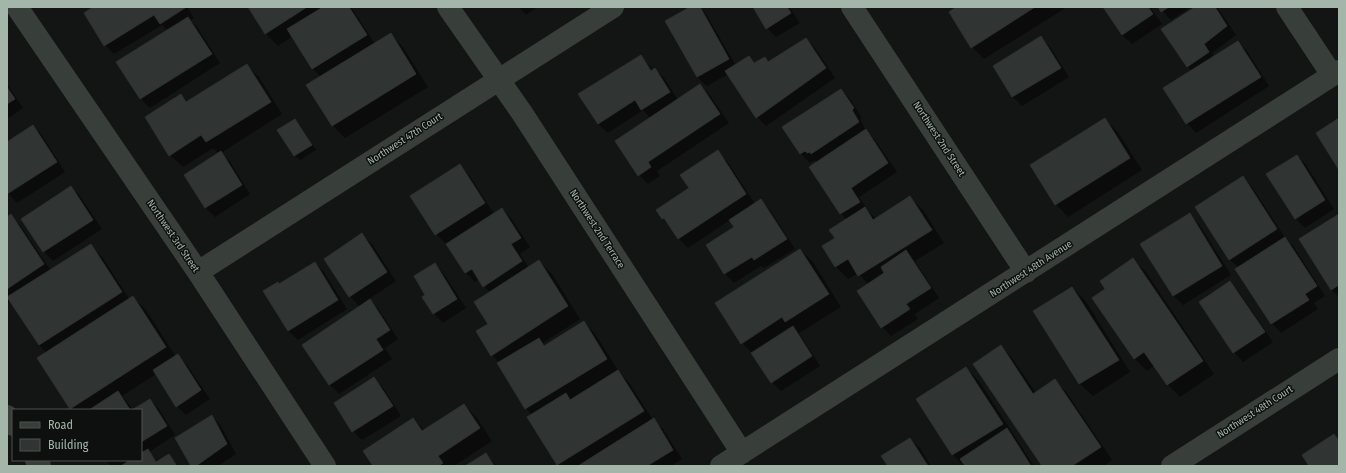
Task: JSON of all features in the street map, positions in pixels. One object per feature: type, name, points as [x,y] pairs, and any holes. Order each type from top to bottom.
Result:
[{"type":"street","name":"Northwest 3rd Street","points":[[17,7],[198,272],[325,466]]},
{"type":"street","name":"Northwest 2nd Terrace","points":[[448,7],[526,120],[742,453]]},
{"type":"street","name":"Northwest 47th Court","points":[[198,272],[613,7]]},
{"type":"street","name":"Northwest 2nd Street","points":[[852,7],[1026,272]]},
{"type":"street","points":[[1287,7],[1335,73]]},
{"type":"street","name":"Northwest 48th Avenue","points":[[721,466],[1335,73]]},
{"type":"street","name":"Northwest 48th Court","points":[[1172,466],[1339,359]]},
{"type":"building","points":[[93,7],[185,8],[160,24],[154,15],[104,46],[84,13]]},
{"type":"building","points":[[248,7],[307,7],[265,34]]},
{"type":"building","points":[[323,7],[349,7],[367,35],[312,69],[287,29]]},
{"type":"building","points":[[690,7],[700,7],[729,59],[697,77],[665,21]]},
{"type":"building","points":[[753,7],[787,7],[791,13],[766,29]]},
{"type":"building","points":[[956,7],[1035,7],[971,48],[949,12]]},
{"type":"building","points":[[1103,7],[1148,7],[1153,14],[1122,35]]},
{"type":"building","points":[[1158,7],[1169,7],[1161,12]]},
{"type":"building","points":[[1195,7],[1215,7],[1227,26],[1204,44],[1209,52],[1187,67],[1161,29]]},
{"type":"building","points":[[188,17],[212,54],[140,99],[116,62]]},
{"type":"building","points":[[391,33],[416,74],[332,126],[306,85]]},
{"type":"building","points":[[1041,36],[1061,68],[1012,97],[993,66]]},
{"type":"building","points":[[806,38],[826,68],[756,118],[725,71],[749,56],[754,63],[765,57],[768,62]]},
{"type":"building","points":[[1238,41],[1261,77],[1186,124],[1163,88]]},
{"type":"building","points":[[641,55],[651,71],[655,68],[670,92],[641,110],[635,100],[598,124],[578,94]]},
{"type":"building","points":[[247,64],[271,102],[206,142],[201,135],[169,156],[145,117],[181,94],[186,102]]},
{"type":"building","points":[[700,84],[720,114],[648,162],[651,167],[638,176],[615,141]]},
{"type":"building","points":[[7,87],[15,99],[7,104]]},
{"type":"building","points":[[841,89],[854,108],[852,110],[859,122],[811,154],[810,152],[807,153],[805,151],[800,154],[782,127]]},
{"type":"building","points":[[1105,118],[1130,158],[1055,205],[1030,165]]},
{"type":"building","points":[[1339,118],[1339,170],[1316,133]]},
{"type":"building","points":[[295,119],[312,145],[294,156],[277,130]]},
{"type":"building","points":[[33,125],[57,162],[7,194],[7,142]]},
{"type":"building","points":[[866,129],[888,163],[851,188],[860,202],[840,214],[809,167]]},
{"type":"building","points":[[718,150],[746,194],[678,239],[664,218],[662,219],[656,210],[689,188],[680,175]]},
{"type":"building","points":[[221,151],[242,185],[205,208],[184,175]]},
{"type":"building","points":[[1297,155],[1325,200],[1295,219],[1266,174]]},
{"type":"building","points":[[460,164],[485,203],[435,235],[410,196]]},
{"type":"building","points":[[1243,176],[1277,229],[1229,260],[1195,207]]},
{"type":"building","points":[[71,186],[93,220],[43,252],[21,219]]},
{"type":"building","points":[[910,196],[932,230],[858,276],[848,259],[835,267],[822,246],[835,238],[829,230],[865,207],[873,220]]},
{"type":"building","points":[[761,199],[787,239],[754,260],[752,257],[724,274],[706,245],[734,227],[729,220]]},
{"type":"building","points":[[502,208],[521,238],[511,244],[522,261],[483,287],[472,269],[465,273],[446,244]]},
{"type":"building","points":[[1190,213],[1222,266],[1173,296],[1140,244]]},
{"type":"building","points":[[11,214],[44,264],[7,289],[7,217]]},
{"type":"building","points":[[1339,214],[1339,285],[1331,290],[1299,239]]},
{"type":"building","points":[[362,233],[387,272],[349,297],[324,259]]},
{"type":"building","points":[[1285,237],[1317,286],[1305,294],[1309,300],[1271,324],[1235,269]]},
{"type":"building","points":[[91,244],[122,292],[39,345],[7,297]]},
{"type":"building","points":[[800,249],[829,294],[785,322],[782,317],[741,344],[715,303]]},
{"type":"building","points":[[906,250],[931,288],[906,304],[910,309],[881,328],[857,291],[884,273],[881,267]]},
{"type":"building","points":[[1133,258],[1203,361],[1167,385],[1144,352],[1134,359],[1092,298],[1105,289],[1100,281]]},
{"type":"building","points":[[539,260],[568,306],[491,356],[476,331],[488,324],[474,302]]},
{"type":"building","points":[[315,262],[338,300],[288,331],[263,291],[278,282],[279,284]]},
{"type":"building","points":[[435,263],[457,299],[433,314],[422,297],[425,295],[414,276]]},
{"type":"building","points":[[1230,281],[1265,332],[1233,353],[1199,302]]},
{"type":"building","points":[[1072,287],[1119,360],[1079,384],[1033,311]]},
{"type":"building","points":[[133,296],[166,347],[70,409],[37,358]]},
{"type":"building","points":[[370,299],[390,330],[376,339],[383,350],[329,385],[302,345]]},
{"type":"building","points":[[584,321],[607,359],[525,409],[497,363],[539,338],[544,346]]},
{"type":"building","points":[[793,326],[812,356],[771,383],[751,353]]},
{"type":"building","points":[[1001,345],[1033,394],[1055,379],[1101,447],[1072,466],[1042,466],[973,364]]},
{"type":"building","points":[[178,354],[201,390],[176,407],[153,370]]},
{"type":"building","points":[[966,367],[1003,424],[952,455],[916,399]]},
{"type":"building","points":[[618,370],[644,411],[557,465],[527,417],[566,393],[570,400]]},
{"type":"building","points":[[374,377],[393,406],[352,432],[334,403]]},
{"type":"building","points":[[118,391],[129,409],[91,409]]},
{"type":"building","points":[[150,399],[167,426],[142,441],[142,409],[134,409]]},
{"type":"building","points":[[464,404],[480,428],[438,456],[443,463],[438,466],[373,466],[363,451],[413,418],[422,431]]},
{"type":"building","points":[[212,415],[227,444],[196,466],[191,466],[175,438]]},
{"type":"building","points":[[654,418],[673,450],[647,466],[578,466]]},
{"type":"building","points":[[1007,428],[1031,466],[965,466],[960,459]]},
{"type":"building","points":[[1334,434],[1339,441],[1339,466],[1309,466],[1302,455]]},
{"type":"building","points":[[910,438],[928,466],[888,466],[881,456]]},
{"type":"building","points":[[148,449],[156,462],[169,454],[177,466],[121,466],[128,461],[142,461],[142,452]]},
{"type":"building","points":[[486,453],[494,466],[465,466]]}]
